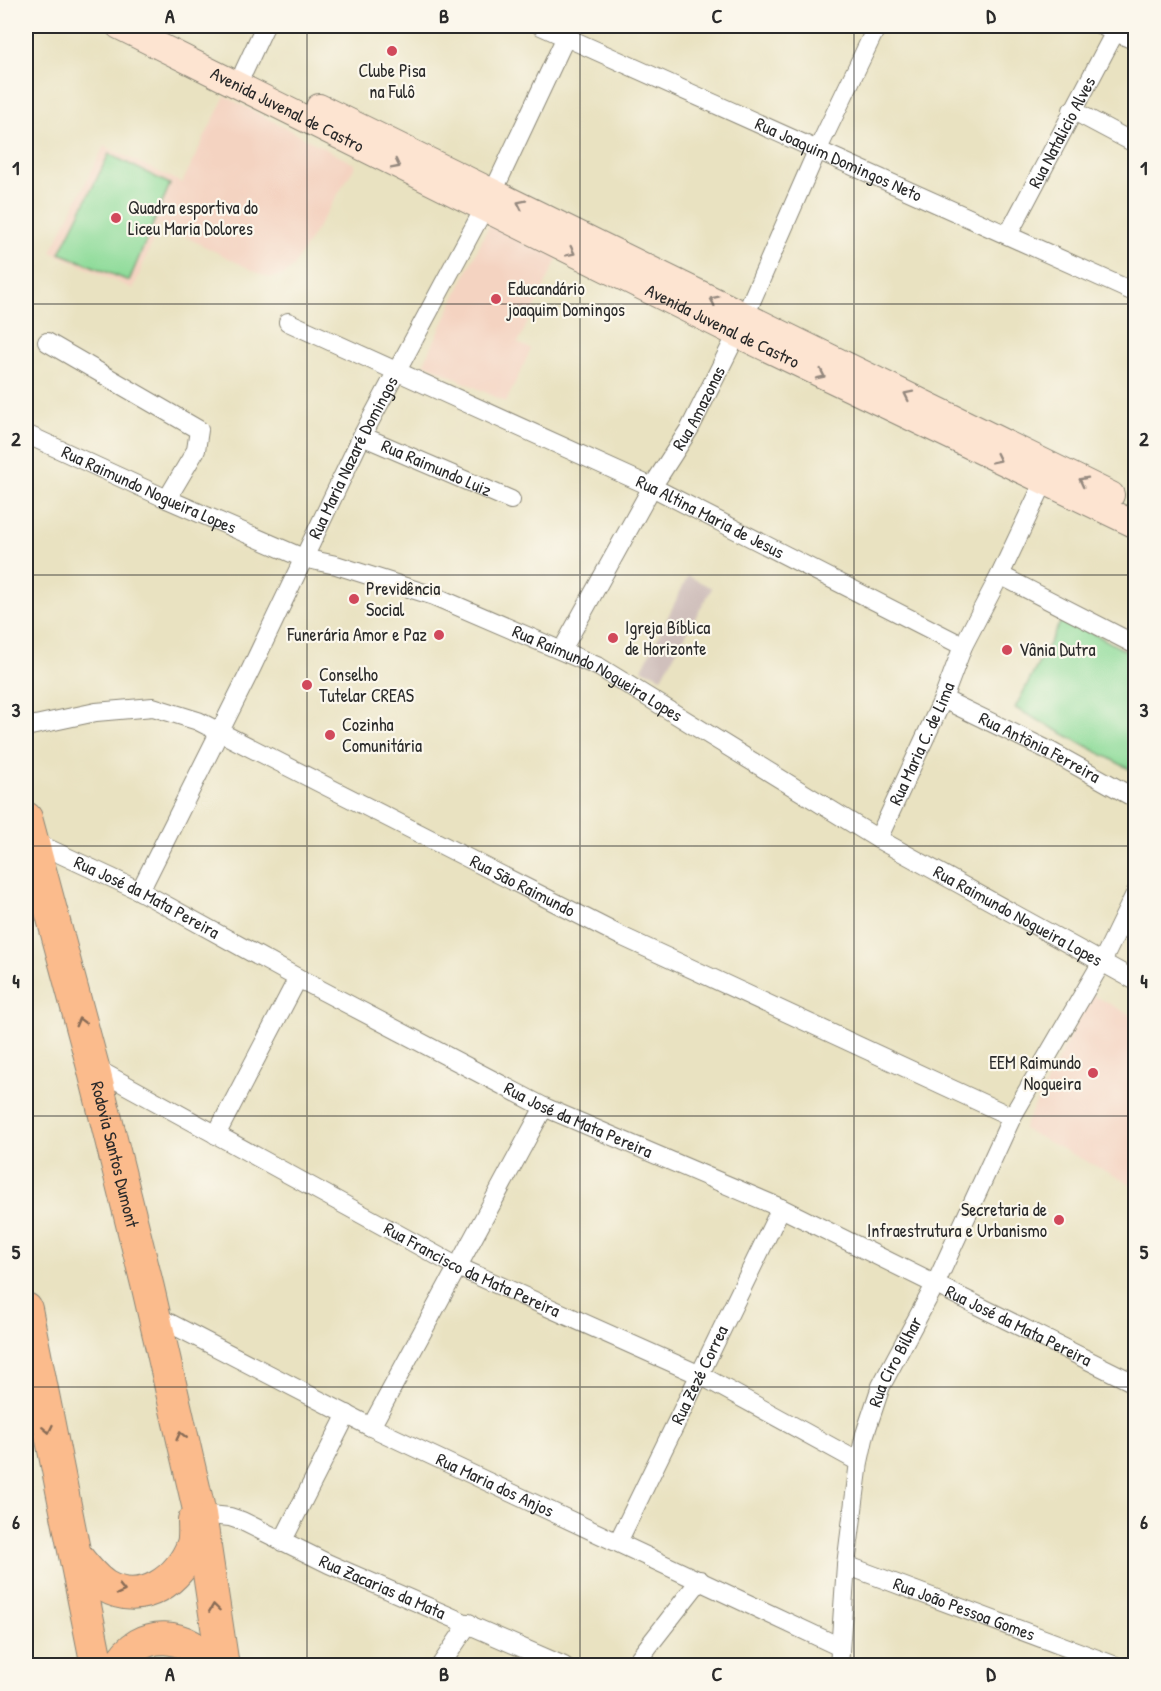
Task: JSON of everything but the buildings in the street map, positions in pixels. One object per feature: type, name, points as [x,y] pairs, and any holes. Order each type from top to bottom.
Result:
[{"type":"highway","name":"Rodovia Santos Dumont","points":[[28,829],[93,1067],[197,1503]]},
{"type":"highway","points":[[26,1310],[37,1377],[97,1665]]},
{"type":"highway","points":[[76,1556],[106,1586],[122,1592],[140,1593],[169,1581],[183,1565],[194,1542],[197,1503]]},
{"type":"highway","points":[[197,1503],[223,1665]]},
{"type":"highway","points":[[119,1665],[128,1652],[136,1646],[151,1639],[164,1637],[174,1638],[194,1647],[211,1665]]},
{"type":"street","name":"Avenida Juvenal de Castro","points":[[119,26],[489,200],[741,324],[1044,482],[1136,525]]},
{"type":"street","name":"Avenida Juvenal de Castro","points":[[157,26],[489,200]]},
{"type":"street","points":[[244,71],[266,26]]},
{"type":"street","name":"Rua Joaquim Domingos Neto","points":[[541,26],[568,31],[817,151],[1136,293]]},
{"type":"street","name":"Rua Amazonas","points":[[562,650],[652,487],[690,428],[741,324],[817,151],[877,26]]},
{"type":"street","points":[[1109,29],[1136,41]]},
{"type":"street","name":"Rua Natalicio Alves","points":[[1008,235],[1072,110],[1109,29]]},
{"type":"street","name":"Rua Maria Nazaré Domingos","points":[[140,891],[251,669],[362,436],[489,200],[568,31]]},
{"type":"street","points":[[1072,110],[1136,144]]},
{"type":"street","name":"Rua Altina Maria de Jesus","points":[[288,322],[396,373],[652,487],[963,646]]},
{"type":"street","name":"Avenida Juvenal de Castro","points":[[741,324],[1136,507]]},
{"type":"street","points":[[48,342],[199,430],[195,450],[167,500]]},
{"type":"street","name":"Rua Raimundo Nogueira Lopes","points":[[26,434],[167,500],[303,558],[336,564],[435,596],[615,675],[878,839],[1136,981]]},
{"type":"street","name":"Rua Raimundo Luiz","points":[[362,436],[511,500]]},
{"type":"street","points":[[963,646],[1044,482]]},
{"type":"street","points":[[1000,575],[1136,645]]},
{"type":"street","name":"Rua Maria C. de Lima","points":[[878,839],[943,699],[963,646]]},
{"type":"street","name":"Rua Antônia Ferreira","points":[[943,699],[1050,751],[1136,799]]},
{"type":"street","name":"Rua São Raimundo","points":[[26,727],[96,712],[153,707],[198,721],[621,936],[1012,1117]]},
{"type":"street","name":"Rua José da Mata Pereira","points":[[28,829],[298,978],[544,1107],[781,1208],[1136,1384]]},
{"type":"street","name":"Rua Ciro Bilhar","points":[[839,1665],[846,1566],[859,1462],[865,1434],[881,1386],[935,1285],[1012,1117],[1102,962],[1136,892]]},
{"type":"street","points":[[216,1135],[298,978]]},
{"type":"street","name":"Rua Francisco da Mata Pereira","points":[[93,1067],[458,1267],[700,1375],[859,1462]]},
{"type":"street","points":[[371,1426],[544,1107]]},
{"type":"street","name":"Rua Zezé Correa","points":[[618,1542],[781,1208]]},
{"type":"street","name":"Rua Maria dos Anjos","points":[[154,1315],[371,1426],[840,1647]]},
{"type":"street","points":[[282,1542],[347,1414]]},
{"type":"street","name":"Rua Zacarias da Mata","points":[[197,1503],[564,1665]]},
{"type":"street","name":"Rua João Pessoa Gomes","points":[[846,1566],[1116,1665]]},
{"type":"street","points":[[633,1665],[700,1580]]},
{"type":"street","points":[[440,1665],[469,1623]]},
{"type":"shaded area","points":[[225,96],[356,165],[293,267],[284,275],[271,278],[160,224],[133,289],[51,252],[104,146],[182,183]]},
{"type":"shaded area","name":"Educandário joaquim Domingos","points":[[490,223],[559,255],[518,343],[531,349],[506,402],[424,363]]},
{"type":"shaded area","points":[[688,576],[712,588],[662,677],[642,669]]},
{"type":"shaded area","name":"EEM Raimundo Nogueira","points":[[1091,994],[1135,1017],[1135,1186],[1023,1129]]},
{"type":"green space","name":"Quadra esportiva do Liceu Maria Dolores","points":[[109,154],[170,184],[129,281],[60,253]]},
{"type":"green space","points":[[1063,617],[1135,656],[1135,772],[1015,708]]},
{"type":"place","name":"Clube Pisa na Fulô","points":[[392,51]]},
{"type":"place","name":"Quadra esportiva do Liceu Maria Dolores","points":[[116,218]]},
{"type":"place","name":"Educandário joaquim Domingos","points":[[496,299]]},
{"type":"place","name":"Previdência Social","points":[[354,599]]},
{"type":"place","name":"Funerária Amor e Paz","points":[[439,635]]},
{"type":"place","name":"Igreja Bíblica de Horizonte","points":[[613,638]]},
{"type":"place","name":"Vânia Dutra","points":[[1007,650]]},
{"type":"place","name":"Conselho Tutelar CREAS","points":[[307,685]]},
{"type":"place","name":"Cozinha Comunitária","points":[[330,735]]},
{"type":"place","name":"EEM Raimundo Nogueira","points":[[1093,1073]]},
{"type":"place","name":"Secretaria de Infraestrutura e Urbanismo","points":[[1059,1220]]}]
